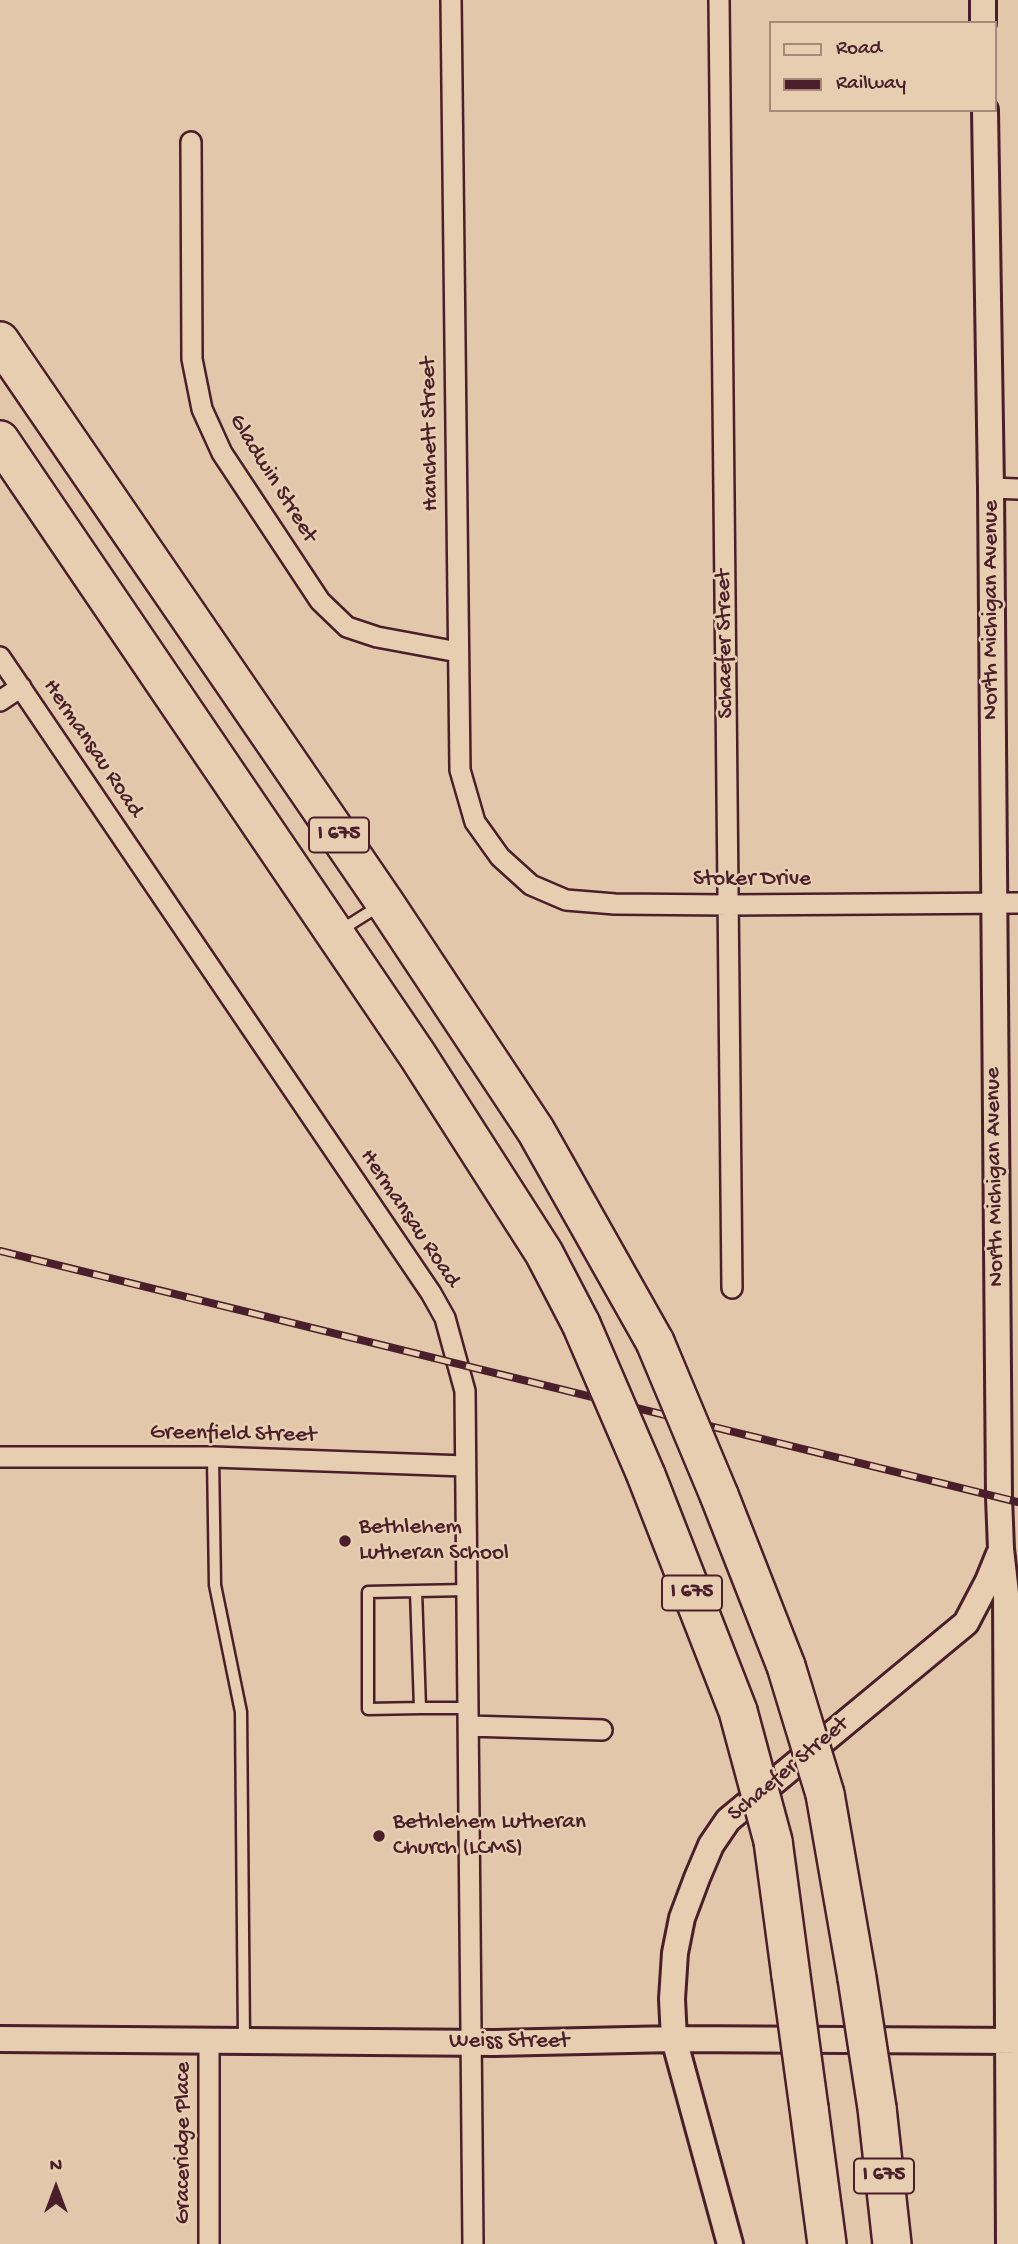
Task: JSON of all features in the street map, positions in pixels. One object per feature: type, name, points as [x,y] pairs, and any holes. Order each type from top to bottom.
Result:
[{"type":"highway","name":"I 675","points":[[0,341],[385,902],[536,1131],[655,1342],[786,1666],[825,1794],[877,2108],[892,2244]]},
{"type":"highway","name":"I 675","points":[[0,440],[418,1056],[536,1242],[581,1324],[646,1475],[738,1712],[773,1841],[827,2244]]},
{"type":"street","name":"Hanchett Street","points":[[451,0],[460,770],[475,822],[500,857]]},
{"type":"street","name":"Schaefer Street","points":[[719,0],[732,1288]]},
{"type":"street","points":[[983,0],[983,21]]},
{"type":"street","name":"North Michigan Avenue","points":[[985,112],[991,488],[1006,903],[1001,1549],[1006,1593],[1014,2041],[1009,2244]]},
{"type":"street","name":"Gladwin Street","points":[[191,142],[192,359],[202,409],[222,453],[320,601],[347,627],[377,637],[458,652]]},
{"type":"street","points":[[991,488],[1018,489]]},
{"type":"street","name":"Hermansau Road","points":[[0,656],[431,1293],[445,1318],[465,1391],[472,2244]]},
{"type":"street","points":[[0,701],[21,687]]},
{"type":"street","name":"Stoker Drive","points":[[500,857],[531,885],[566,900],[615,904],[729,905],[1006,903]]},
{"type":"street","name":"Greenfield Street","points":[[0,1457],[213,1457],[465,1466]]},
{"type":"street","name":"Schaefer Street","points":[[730,2244],[674,2039],[675,1954],[682,1918],[711,1844],[728,1819],[966,1623],[1001,1549]]},
{"type":"street","points":[[966,1623],[1005,1632]]},
{"type":"street","points":[[469,1717],[602,1730]]},
{"type":"street","name":"Weiss Street","points":[[0,2039],[471,2043],[674,2039],[1014,2041]]},
{"type":"street","name":"Graceridge Place","points":[[209,2041],[209,2244]]},
{"type":"lane","points":[[335,934],[385,902]]},
{"type":"lane","points":[[213,1457],[215,1586],[241,1712],[244,2042]]},
{"type":"lane","points":[[467,1590],[368,1592],[368,1709],[420,1708],[469,1717]]},
{"type":"lane","points":[[416,1591],[420,1708]]},
{"type":"railway","points":[[0,1251],[1018,1502]]},
{"type":"place","name":"Bethlehem Lutheran School","points":[[345,1541]]},
{"type":"place","name":"Bethlehem Lutheran Church (LCMS)","points":[[379,1836]]}]
